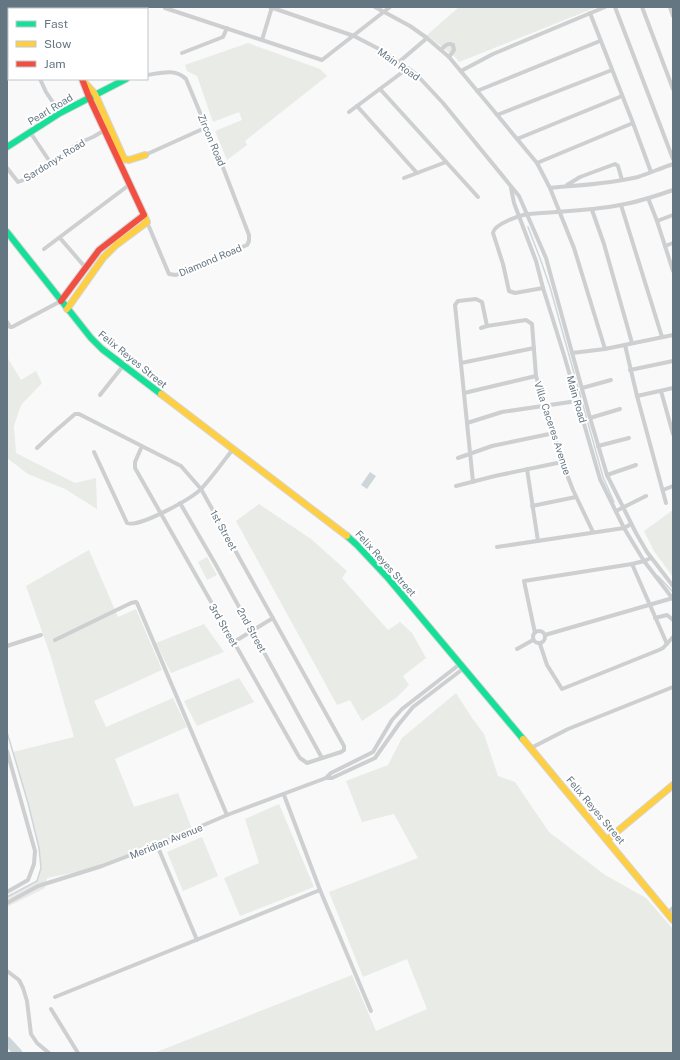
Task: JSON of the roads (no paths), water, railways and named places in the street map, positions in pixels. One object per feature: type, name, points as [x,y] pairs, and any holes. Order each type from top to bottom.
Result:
[{"type":"main road","points":[[82,80],[92,96],[124,159],[129,160],[145,155]]},
{"type":"main road","name":"Pearl Road","points":[[7,147],[60,113],[125,80]]},
{"type":"main road","points":[[67,308],[103,258],[116,245],[147,222],[125,176],[92,96]]},
{"type":"main road","points":[[125,176],[128,163],[145,155]]},
{"type":"main road","points":[[61,301],[83,266],[98,250],[144,215]]},
{"type":"main road","name":"Felix Reyes Street","points":[[7,232],[91,338],[102,349],[336,526],[357,545],[388,578],[673,920]]},
{"type":"main road","points":[[607,840],[673,785]]},
{"type":"street","points":[[262,40],[271,7]]},
{"type":"street","name":"Main Road","points":[[271,7],[354,36],[381,50],[416,74],[443,103],[519,196],[546,258],[607,475],[631,524],[651,558],[673,586]]},
{"type":"street","points":[[375,7],[410,26],[441,50],[461,71],[537,162],[550,188],[574,248],[605,349]]},
{"type":"street","points":[[165,8],[322,60],[390,7]]},
{"type":"street","points":[[461,71],[493,54],[605,7]]},
{"type":"street","points":[[615,7],[673,159]]},
{"type":"street","points":[[642,7],[673,89]]},
{"type":"street","points":[[670,7],[673,16]]},
{"type":"street","points":[[590,13],[651,172]]},
{"type":"street","points":[[182,53],[223,37],[227,28]]},
{"type":"street","points":[[399,62],[427,38]]},
{"type":"street","points":[[477,91],[600,41]]},
{"type":"street","points":[[441,50],[447,44],[453,46],[454,50],[448,57]]},
{"type":"street","points":[[349,112],[408,68]]},
{"type":"street","points":[[497,115],[612,70]]},
{"type":"street","name":"Zircon Road","points":[[148,75],[175,72],[181,74],[186,79],[238,203],[249,235],[249,241]]},
{"type":"street","points":[[40,80],[46,92],[60,113]]},
{"type":"street","points":[[380,89],[478,197]]},
{"type":"street","points":[[517,139],[622,96]]},
{"type":"street","points":[[357,106],[417,173]]},
{"type":"street","points":[[537,162],[633,123]]},
{"type":"street","points":[[145,155],[206,127]]},
{"type":"street","name":"Sardonyx Road","points":[[7,168],[18,182],[26,179],[79,143],[105,130]]},
{"type":"street","points":[[30,132],[50,162]]},
{"type":"street","points":[[404,178],[446,162]]},
{"type":"street","points":[[565,186],[580,177],[615,164],[618,166],[622,180]]},
{"type":"street","points":[[550,188],[622,180],[673,164]]},
{"type":"street","points":[[44,249],[129,185]]},
{"type":"street","name":"Main Road","points":[[511,185],[514,203],[536,261],[600,479],[624,528],[644,561],[673,598]]},
{"type":"street","points":[[543,288],[515,293],[509,291],[503,264],[493,233],[493,230],[498,225],[527,214],[592,210],[621,205],[673,190]]},
{"type":"street","points":[[648,198],[673,270]]},
{"type":"street","points":[[621,205],[662,337]]},
{"type":"street","points":[[592,210],[604,244],[632,343]]},
{"type":"street","points":[[657,221],[673,215]]},
{"type":"street","name":"Diamond Road","points":[[147,222],[169,274],[176,275],[247,245],[249,241]]},
{"type":"street","points":[[60,238],[83,266]]},
{"type":"street","points":[[665,246],[673,243]]},
{"type":"street","points":[[473,482],[455,305],[458,301],[476,299],[482,302],[488,326]]},
{"type":"street","points":[[7,322],[9,328],[61,301]]},
{"type":"street","name":"Villa Caceres Avenue","points":[[482,328],[526,320],[533,328],[536,376],[562,462],[576,497],[593,532]]},
{"type":"street","points":[[572,353],[605,349],[673,335]]},
{"type":"street","points":[[625,345],[630,370],[666,503]]},
{"type":"street","points":[[461,363],[534,348]]},
{"type":"street","points":[[630,370],[673,361]]},
{"type":"street","points":[[100,395],[123,366]]},
{"type":"street","points":[[464,392],[536,376]]},
{"type":"street","points":[[582,388],[612,380]]},
{"type":"street","points":[[637,396],[673,388]]},
{"type":"street","points":[[661,391],[673,434]]},
{"type":"street","points":[[467,423],[502,412],[577,400]]},
{"type":"street","points":[[590,418],[620,409]]},
{"type":"street","name":"1st Street","points":[[37,448],[77,414],[181,466],[201,489],[344,746]]},
{"type":"street","points":[[458,458],[492,446],[554,433]]},
{"type":"street","points":[[598,446],[629,438]]},
{"type":"street","name":"3rd Street","points":[[142,446],[135,462],[135,468],[300,758],[307,763],[341,752],[344,750],[344,746]]},
{"type":"street","points":[[94,452],[127,523],[133,524],[161,514],[201,489],[233,449]]},
{"type":"street","points":[[456,486],[562,462]]},
{"type":"street","points":[[607,475],[636,465]]},
{"type":"street","points":[[527,469],[538,541]]},
{"type":"street","points":[[663,490],[673,486]]},
{"type":"street","points":[[616,511],[646,496]]},
{"type":"street","points":[[532,506],[576,497]]},
{"type":"street","name":"2nd Street","points":[[180,503],[322,758]]},
{"type":"street","points":[[497,547],[624,528],[631,524]]},
{"type":"street","points":[[517,649],[533,640],[535,633],[524,581],[632,564],[651,558]]},
{"type":"street","points":[[632,564],[667,644]]},
{"type":"street","points":[[545,635],[673,598]]},
{"type":"street","points":[[55,640],[132,603],[137,603],[227,815]]},
{"type":"street","points":[[655,618],[667,615],[673,620]]},
{"type":"street","points":[[234,642],[253,632],[273,618]]},
{"type":"street","points":[[535,633],[540,631],[545,635]]},
{"type":"street","points":[[7,646],[41,635]]},
{"type":"street","points":[[540,644],[544,640],[545,635]]},
{"type":"street","points":[[533,640],[537,644],[540,644],[547,665],[562,689],[659,650],[673,637]]},
{"type":"street","name":"Meridian Avenue","points":[[326,778],[331,773],[373,752],[392,720],[402,709],[462,666]]},
{"type":"street","name":"Meridian Avenue","points":[[7,903],[38,886],[102,866],[157,845],[227,815],[284,795],[326,778],[332,778],[376,758],[399,724],[413,707],[462,666]]},
{"type":"street","points":[[531,748],[568,729],[673,687]]},
{"type":"street","points":[[7,750],[35,851],[34,864],[28,880],[7,892]]},
{"type":"street","points":[[284,795],[320,890],[371,1012]]},
{"type":"street","points":[[157,845],[197,940]]},
{"type":"street","points":[[55,997],[320,890]]},
{"type":"street","points":[[668,913],[673,908]]},
{"type":"street","points":[[7,971],[19,980],[23,988],[27,1001],[31,1034],[37,1043],[49,1053]]},
{"type":"street","points":[[51,1009],[78,1053]]},
{"type":"waterway","points":[[528,227],[550,287],[603,477],[614,502]]},
{"type":"waterway","points":[[658,576],[673,592]]},
{"type":"waterway","points":[[7,732],[28,803],[39,848],[41,868],[37,881],[7,897]]},
{"type":"waterway","points":[[7,1041],[18,1053]]}]
